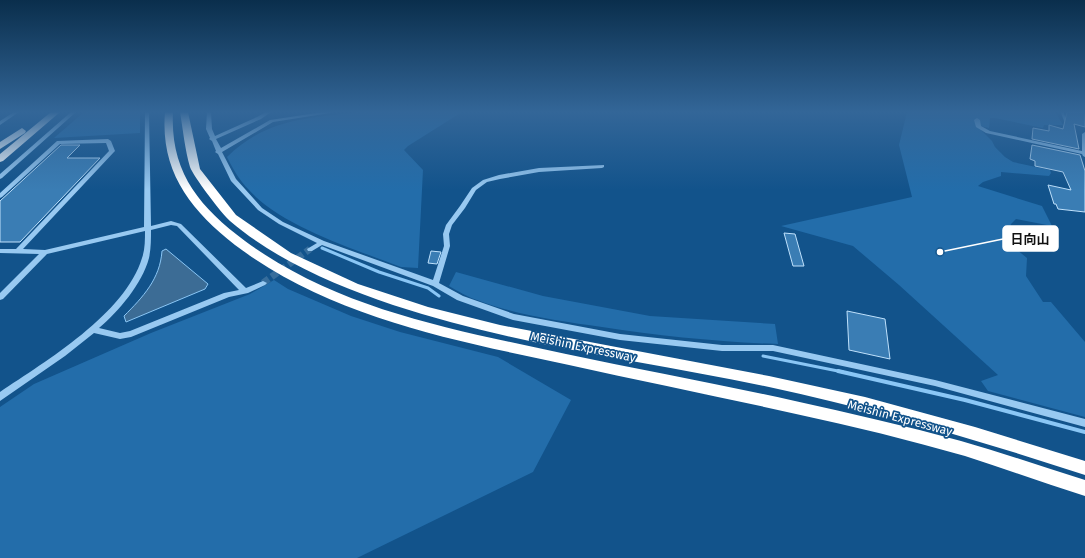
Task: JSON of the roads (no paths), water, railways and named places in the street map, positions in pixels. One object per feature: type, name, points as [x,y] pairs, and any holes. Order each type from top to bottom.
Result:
[{"type":"highway","points":[[0,146],[11,138]]},
{"type":"highway","points":[[0,159],[25,138]]},
{"type":"highway","name":"Meishin Expressway","points":[[169,138],[170,152],[178,175],[192,198],[211,219],[237,242],[268,263],[305,283],[354,304],[411,324],[464,337],[858,421],[989,457],[1085,488]]},
{"type":"highway","name":"Meishin Expressway","points":[[185,138],[196,169],[209,191],[226,211],[251,234],[280,253],[318,272],[365,292],[421,310],[471,322],[588,347],[743,376],[856,400],[986,436],[1085,468]]},
{"type":"street","points":[[0,177],[44,138]]},
{"type":"street","points":[[0,397],[94,330],[116,308],[132,287],[145,259],[148,227],[147,138]]},
{"type":"street","points":[[218,152],[242,138]]},
{"type":"street","points":[[1015,138],[1085,154],[1085,138]]},
{"type":"street","points":[[212,139],[232,180],[260,209],[281,223],[322,242],[435,284],[460,298],[513,317],[620,337],[722,348],[773,348],[935,382],[1085,424]]},
{"type":"street","points":[[0,196],[59,142],[108,140],[112,151],[17,252]]},
{"type":"street","points":[[435,284],[447,246],[446,234],[449,225],[463,207],[474,189],[485,181],[538,170],[602,166]]},
{"type":"street","points":[[0,251],[45,252],[148,227],[172,223],[179,225],[245,290]]},
{"type":"street","points":[[310,249],[322,242]]},
{"type":"street","points":[[0,297],[45,252]]},
{"type":"street","points":[[94,330],[120,336],[131,334],[263,282]]},
{"type":"waterway","points":[[322,248],[379,272],[428,288],[439,296]]},
{"type":"waterway","points":[[763,356],[838,371]]},
{"type":"waterway","points":[[838,371],[843,372]]},
{"type":"waterway","points":[[838,371],[965,400],[1085,432]]},
{"type":"tunnel","points":[[263,283],[310,249]]},
{"type":"place","name":"日向山","points":[[940,252]]}]
